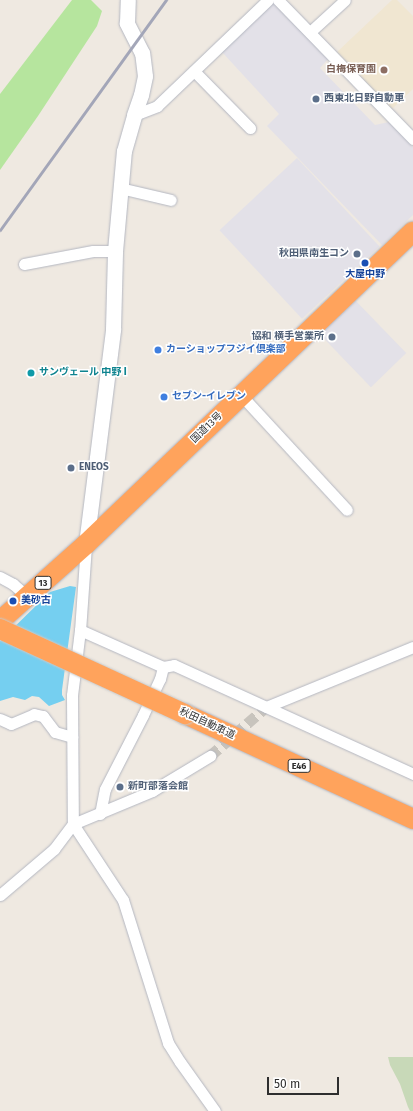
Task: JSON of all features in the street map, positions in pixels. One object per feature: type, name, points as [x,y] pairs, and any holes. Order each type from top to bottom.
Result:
[{"type":"highway","name":"国道13号","points":[[0,621],[86,544],[413,232]]},
{"type":"highway","name":"秋田自動車道","points":[[0,629],[413,819]]},
{"type":"street","points":[[128,0],[127,23],[142,53],[145,65],[145,76],[142,95],[134,115],[124,151],[120,188],[115,251],[113,329],[86,544],[80,630],[72,695],[73,824],[123,900],[168,1043],[216,1111]]},
{"type":"street","points":[[134,115],[156,106],[268,0]]},
{"type":"street","points":[[278,0],[413,139]]},
{"type":"street","points":[[310,32],[345,0]]},
{"type":"street","points":[[194,71],[250,128]]},
{"type":"street","points":[[120,188],[171,200]]},
{"type":"street","points":[[24,264],[93,251],[115,251]]},
{"type":"street","points":[[241,395],[347,510]]},
{"type":"street","points":[[0,577],[13,584],[28,597]]},
{"type":"street","points":[[80,630],[163,667],[174,665],[413,774]]},
{"type":"street","points":[[266,707],[413,647]]},
{"type":"street","points":[[100,814],[105,789],[143,715],[160,679],[163,667]]},
{"type":"street","points":[[0,719],[11,724],[34,714],[43,716],[55,732],[72,737]]},
{"type":"street","points":[[0,895],[54,848],[73,824],[152,792],[210,756]]},
{"type":"shaded area","name":"白梅保育園","points":[[392,0],[397,0],[413,16],[413,89],[392,109],[337,52]]},
{"type":"shaded area","points":[[273,3],[329,58],[320,68],[375,125],[389,122],[413,147],[413,215],[382,245],[267,126],[279,114],[222,52]]},
{"type":"shaded area","points":[[297,158],[380,246],[302,319],[219,230]]},
{"type":"shaded area","points":[[352,297],[406,353],[371,387],[317,331]]},
{"type":"green space","points":[[72,0],[91,0],[102,11],[97,26],[38,116],[0,170],[0,94]]},
{"type":"green space","points":[[388,1057],[413,1057],[413,1111],[410,1111],[408,1107]]},
{"type":"water","points":[[70,586],[76,587],[62,690],[62,695],[65,700],[49,706],[39,697],[32,696],[25,700],[13,697],[0,701],[0,641],[50,592]]},
{"type":"tunnel","points":[[210,756],[266,707]]},
{"type":"railway","points":[[0,230],[166,0]]},
{"type":"place","name":"白梅保育園","points":[[384,70]]},
{"type":"place","name":"西東北日野自動車","points":[[316,99]]},
{"type":"place","name":"秋田県南生コン","points":[[357,254]]},
{"type":"place","name":"大屋中野","points":[[365,263]]},
{"type":"place","name":"協和 横手営業所","points":[[332,337]]},
{"type":"place","name":"カーショップフジイ倶楽部","points":[[158,350]]},
{"type":"place","name":"サンヴェール 中野 I","points":[[31,373]]},
{"type":"place","name":"セブン-イレブン","points":[[164,397]]},
{"type":"place","name":"ENEOS","points":[[71,468]]},
{"type":"place","name":"美砂古","points":[[13,601]]},
{"type":"place","name":"新町部落会館","points":[[120,787]]}]
